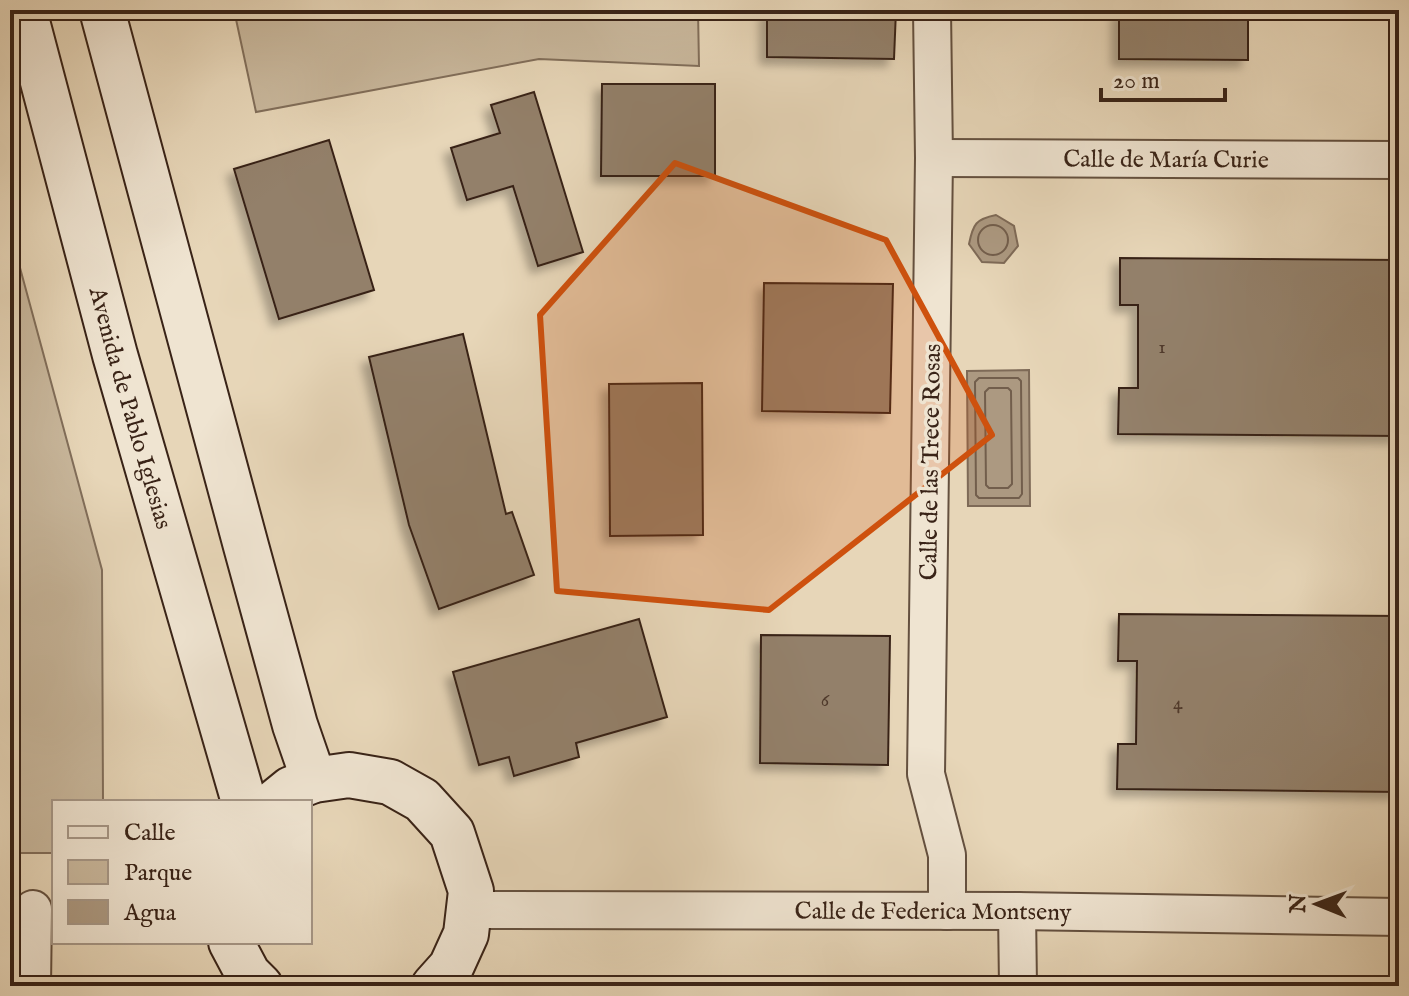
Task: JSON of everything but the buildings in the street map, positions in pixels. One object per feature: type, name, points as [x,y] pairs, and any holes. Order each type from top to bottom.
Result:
[{"type":"main road","name":"Avenida de Pablo Iglesias","points":[[24,10],[115,355],[243,800]]},
{"type":"main road","points":[[102,10],[295,725],[314,780]]},
{"type":"main road","points":[[277,800],[291,789],[314,780],[349,775],[390,782],[422,800],[452,833],[471,891],[469,910],[466,934],[451,967],[434,986]]},
{"type":"main road","points":[[232,944],[248,974],[260,986]]},
{"type":"street","name":"Calle de las Trece Rosas","points":[[932,10],[934,158],[926,774],[947,855],[947,911]]},
{"type":"street","name":"Calle de María Curie","points":[[934,158],[1399,160]]},
{"type":"street","points":[[32,909],[32,986]]},
{"type":"street","name":"Calle de Federica Montseny","points":[[469,910],[1017,911],[1399,917]]},
{"type":"street","points":[[1017,911],[1018,986]]},
{"type":"highlighted area","points":[[675,163],[886,240],[992,435],[769,610],[557,591],[540,315]]},
{"type":"green space","points":[[234,10],[698,10],[699,66],[539,59],[256,112]]},
{"type":"green space","points":[[10,231],[102,570],[103,800],[52,800],[52,853],[10,853]]},
{"type":"water","points":[[996,215],[1014,226],[1018,246],[1004,263],[982,262],[969,244],[972,232],[984,218]]},
{"type":"water","points":[[1029,370],[1030,506],[968,506],[967,371]]}]
